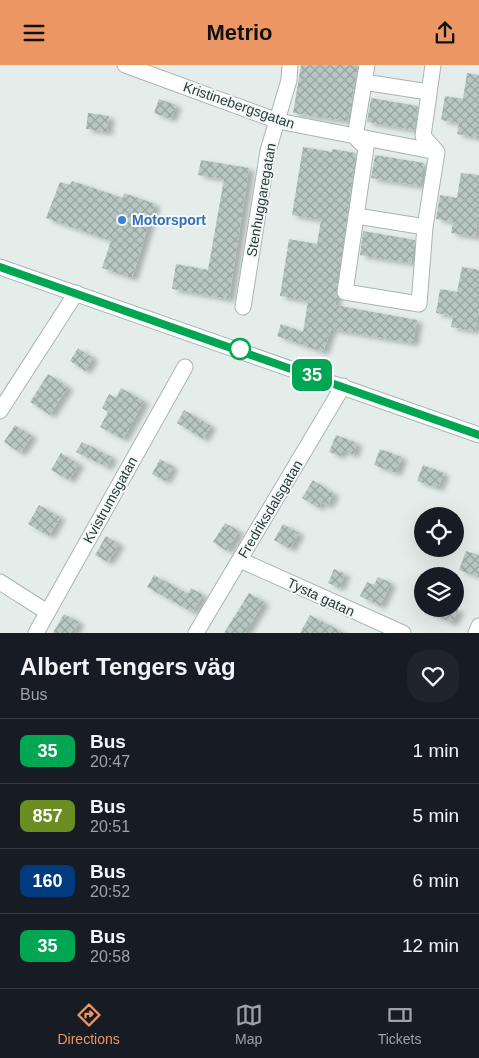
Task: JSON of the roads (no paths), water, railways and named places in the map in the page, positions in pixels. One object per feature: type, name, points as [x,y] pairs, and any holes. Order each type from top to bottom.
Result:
[{"type":"street","name":"Kristinebergsgatan","points":[[125,65],[278,121],[437,152]]},
{"type":"street","name":"Stenhuggaregatan","points":[[243,307],[268,151],[278,121],[290,65]]},
{"type":"street","points":[[367,65],[355,137],[366,148],[345,292],[419,304],[425,227],[437,152],[423,136],[433,65]]},
{"type":"street","points":[[364,82],[428,92]]},
{"type":"street","points":[[357,216],[425,227]]},
{"type":"street","points":[[4,267],[343,385],[479,435]]},
{"type":"street","points":[[0,411],[76,293]]},
{"type":"street","name":"Kvistrumsgatan","points":[[36,633],[185,367]]},
{"type":"street","name":"Fredriksdalsgatan","points":[[196,633],[343,385]]},
{"type":"street","name":"Tysta gatan","points":[[240,560],[403,633]]},
{"type":"street","points":[[0,582],[47,612]]},
{"type":"street","points":[[476,633],[479,626]]},
{"type":"place","name":"Motorsport","points":[[122,220]]}]
